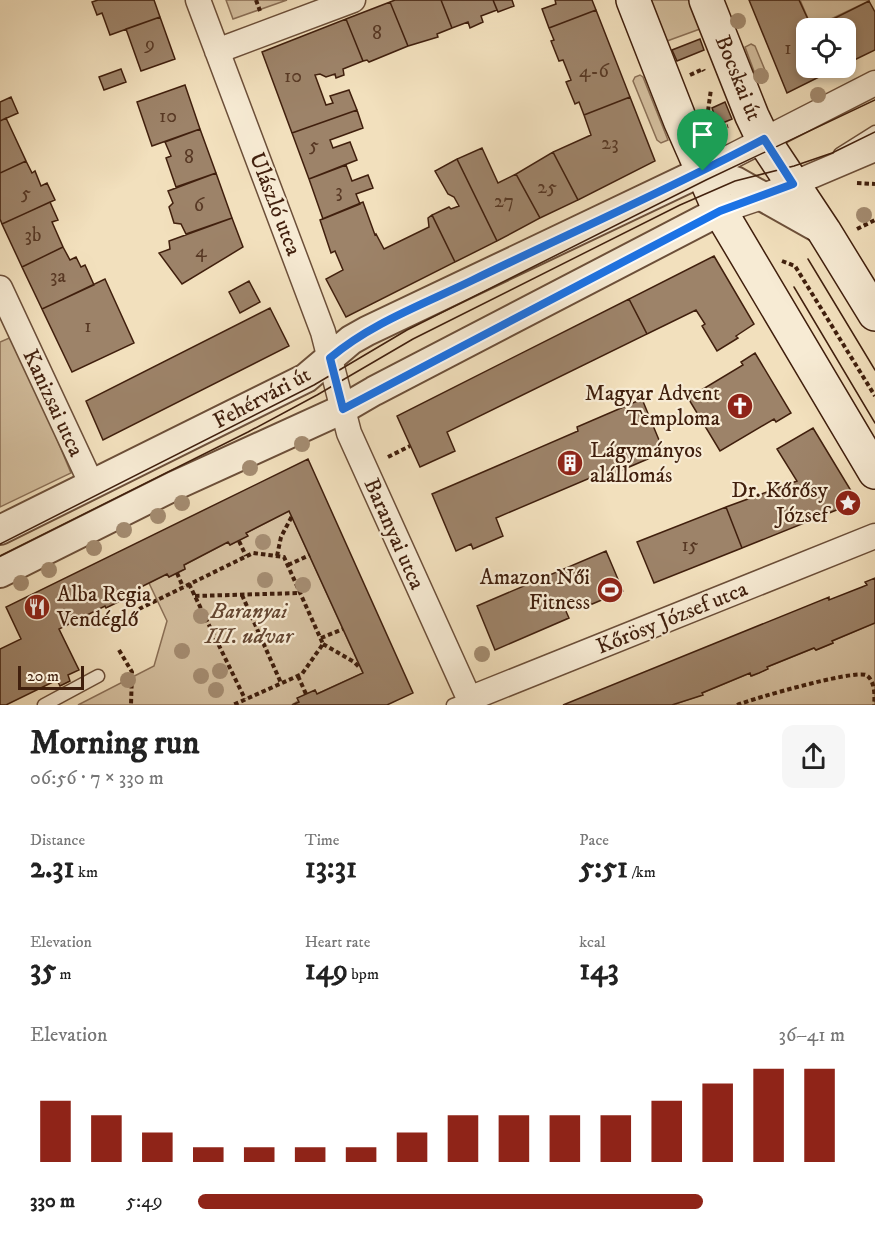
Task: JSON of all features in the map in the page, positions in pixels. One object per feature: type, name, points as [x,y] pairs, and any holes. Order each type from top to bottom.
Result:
[{"type":"main road","points":[[633,0],[680,120],[720,211],[875,472]]},
{"type":"main road","name":"Bocskai út","points":[[706,0],[752,116],[750,131],[793,184],[875,314]]},
{"type":"street","name":"Ulászló utca","points":[[198,0],[323,332],[330,358]]},
{"type":"street","points":[[217,51],[353,0]]},
{"type":"street","name":"Fehérvári út","points":[[0,530],[306,378],[351,340],[367,331],[703,171],[750,131],[875,83]]},
{"type":"street","name":"Fehérvári út","points":[[0,573],[174,486],[343,409],[720,211],[762,197],[875,149]]},
{"type":"street","points":[[703,171],[735,181],[824,231]]},
{"type":"street","name":"Kanizsai utca","points":[[0,288],[92,485]]},
{"type":"street","name":"Baranyai utca","points":[[330,358],[354,444],[465,703]]},
{"type":"street","name":"Kőrösy József utca","points":[[465,703],[875,536]]},
{"type":"lane","points":[[793,184],[875,132]]},
{"type":"lane","points":[[44,705],[98,676]]},
{"type":"path","points":[[256,0],[261,14]]},
{"type":"path","points":[[693,83],[690,75],[703,69],[712,90],[707,108],[711,118]]},
{"type":"path","points":[[714,124],[716,130]]},
{"type":"path","points":[[710,132],[716,130],[750,131]]},
{"type":"path","points":[[850,182],[875,184]]},
{"type":"path","points":[[857,230],[875,220]]},
{"type":"path","points":[[780,260],[795,266],[875,396]]},
{"type":"path","points":[[388,457],[410,446]]},
{"type":"path","points":[[277,556],[281,537],[292,516]]},
{"type":"path","points":[[238,541],[246,556]]},
{"type":"path","points":[[139,609],[253,553],[284,557],[323,644],[360,668]]},
{"type":"path","points":[[288,565],[310,555]]},
{"type":"path","points":[[177,573],[183,587]]},
{"type":"path","points":[[189,584],[245,699]]},
{"type":"path","points":[[195,596],[300,593]]},
{"type":"path","points":[[242,595],[281,683]]},
{"type":"path","points":[[321,638],[343,629]]},
{"type":"path","points":[[233,705],[302,674],[323,644]]},
{"type":"path","points":[[119,650],[132,672],[131,705]]},
{"type":"path","points":[[737,705],[796,687],[853,675],[866,675],[874,685],[874,705]]},
{"type":"path","points":[[298,676],[306,694]]},
{"type":"green space","points":[[226,0],[287,0],[233,19]]},
{"type":"green space","points":[[651,0],[689,0],[700,29],[667,41]]},
{"type":"green space","points":[[800,0],[869,0],[833,18],[808,18]]},
{"type":"green space","points":[[751,44],[755,46],[767,75],[765,79],[758,82],[745,47]]},
{"type":"green space","points":[[640,75],[643,77],[668,140],[661,143],[657,140],[633,81]]},
{"type":"green space","points":[[14,336],[71,473],[0,507],[0,342]]},
{"type":"green space","name":"Baranyai III. udvar","points":[[289,511],[363,673],[317,694],[315,690],[292,705],[78,705],[154,666],[167,621],[149,583],[167,574],[169,577],[185,569],[184,565],[228,542],[230,545],[247,536],[246,533]]},
{"type":"green space","points":[[875,623],[875,705],[672,705],[702,695],[702,693],[750,673],[752,676],[767,667],[814,648],[816,650]]},
{"type":"building","points":[[98,0],[154,0],[160,17],[110,35],[102,13],[97,15],[92,2]]},
{"type":"building","points":[[395,0],[441,0],[452,28],[437,34],[438,37],[408,46],[390,2]]},
{"type":"building","points":[[441,0],[493,0],[497,10],[481,16],[483,22],[470,28],[468,22],[452,28]]},
{"type":"building","points":[[493,0],[512,0],[514,6],[498,12]]},
{"type":"building","points":[[555,0],[592,0],[596,10],[549,28],[542,9],[556,4]]},
{"type":"building","points":[[749,0],[799,0],[807,18],[796,18],[796,78],[817,78],[787,93]]},
{"type":"building","points":[[869,1],[875,12],[875,50],[856,59],[856,18],[835,18]]},
{"type":"building","points":[[390,2],[408,46],[369,62],[363,61],[346,19]]},
{"type":"building","points":[[596,10],[630,97],[584,115],[579,102],[575,104],[566,82],[571,80],[563,60],[559,61],[551,41],[554,40],[549,28]]},
{"type":"building","points":[[160,17],[175,59],[141,71],[126,29]]},
{"type":"building","points":[[346,19],[363,61],[343,69],[344,75],[336,78],[335,74],[326,77],[320,74],[315,75],[326,105],[333,103],[330,96],[349,90],[357,110],[292,133],[262,52]]},
{"type":"building","points":[[700,39],[704,50],[677,61],[672,50]]},
{"type":"building","points":[[121,69],[126,82],[104,90],[99,77]]},
{"type":"building","points":[[185,85],[200,129],[152,146],[137,102]]},
{"type":"building","points":[[11,97],[18,113],[0,121],[0,102]]},
{"type":"building","points":[[630,97],[655,161],[578,200],[553,152],[591,135],[584,115]]},
{"type":"building","points":[[725,102],[732,119],[718,125],[712,108]]},
{"type":"building","points":[[357,110],[363,128],[330,140],[333,148],[350,142],[357,160],[309,179],[292,133]]},
{"type":"building","points":[[6,118],[26,161],[0,173],[0,121]]},
{"type":"building","points":[[200,129],[216,173],[176,187],[166,158],[171,156],[165,142]]},
{"type":"building","points":[[482,148],[498,183],[516,174],[540,218],[497,241],[457,159]]},
{"type":"building","points":[[553,152],[578,200],[540,218],[516,174]]},
{"type":"building","points":[[457,159],[497,241],[455,262],[432,215],[449,207],[451,209],[459,206],[454,197],[448,194],[435,171]]},
{"type":"building","points":[[26,161],[32,173],[35,171],[41,186],[47,183],[55,200],[2,224],[0,219],[0,173]]},
{"type":"building","points":[[346,165],[352,181],[368,175],[373,188],[356,194],[360,204],[323,219],[309,179]]},
{"type":"building","points":[[216,173],[232,218],[186,234],[181,224],[174,223],[169,207],[173,203],[168,191]]},
{"type":"building","points":[[50,202],[58,220],[52,222],[63,247],[22,267],[2,224]]},
{"type":"building","points":[[363,202],[375,235],[384,249],[429,227],[428,218],[432,215],[455,262],[346,317],[326,279],[343,270],[335,251],[331,253],[320,220]]},
{"type":"building","points":[[232,218],[243,247],[182,284],[159,253],[170,249],[169,241]]},
{"type":"building","points":[[63,247],[70,260],[76,257],[81,267],[85,265],[94,285],[42,309],[22,267]]},
{"type":"building","points":[[714,256],[754,324],[736,336],[738,338],[717,351],[702,326],[705,324],[696,310],[647,334],[629,299]]},
{"type":"building","points":[[105,279],[134,343],[72,372],[42,309]]},
{"type":"building","points":[[249,281],[260,302],[240,313],[229,292]]},
{"type":"building","points":[[629,299],[647,334],[447,432],[455,451],[420,467],[397,416]]},
{"type":"building","points":[[270,308],[289,346],[103,440],[86,401]]},
{"type":"building","name":"Magyar Advent Temploma","points":[[755,353],[791,413],[776,422],[774,419],[720,451],[688,398],[743,365],[741,362]]},
{"type":"building","name":"Lágymányos alállomás","points":[[642,399],[664,452],[599,480],[597,475],[496,518],[503,536],[473,549],[471,544],[456,551],[432,494],[578,431],[577,427]]},
{"type":"building","points":[[813,428],[856,499],[839,509],[742,548],[726,507],[797,481],[777,449]]},
{"type":"building","points":[[308,459],[413,693],[387,705],[292,705],[299,702],[297,698],[315,690],[317,694],[363,673],[289,511],[246,533],[248,536],[230,545],[228,542],[184,565],[185,569],[169,577],[167,574],[121,597],[122,600],[59,629],[79,670],[68,675],[70,681],[60,686],[57,680],[6,705],[0,705],[0,649],[21,639],[6,607]]},
{"type":"building","points":[[726,507],[742,548],[654,583],[637,542]]},
{"type":"building","points":[[606,551],[623,591],[578,610],[576,605],[565,609],[569,618],[495,650],[477,606]]},
{"type":"building","points":[[875,578],[875,623],[816,650],[814,648],[767,667],[768,669],[759,673],[751,676],[750,673],[702,693],[703,695],[672,705],[563,705],[829,597],[829,600],[867,585],[865,582]]},
{"type":"tram line","points":[[0,544],[314,385],[407,330],[706,180],[875,100]]},
{"type":"tram line","points":[[0,556],[248,432],[413,339],[680,205],[735,181],[794,166],[832,153],[875,132]]},
{"type":"tram line","points":[[808,259],[875,370]]},
{"type":"tram line","points":[[794,287],[875,423]]},
{"type":"place","name":"Magyar Advent Temploma","points":[[740,406]]},
{"type":"place","name":"Lágymányos alállomás","points":[[570,463]]},
{"type":"place","name":"Dr. Kőrősy József","points":[[848,503]]},
{"type":"place","name":"Amazon Női Fitness","points":[[610,590]]},
{"type":"place","name":"Alba Regia Vendéglő","points":[[37,607]]},
{"type":"route","points":[[764,139],[793,184],[720,211],[343,409],[330,358],[351,340],[703,171],[764,139]]}]
